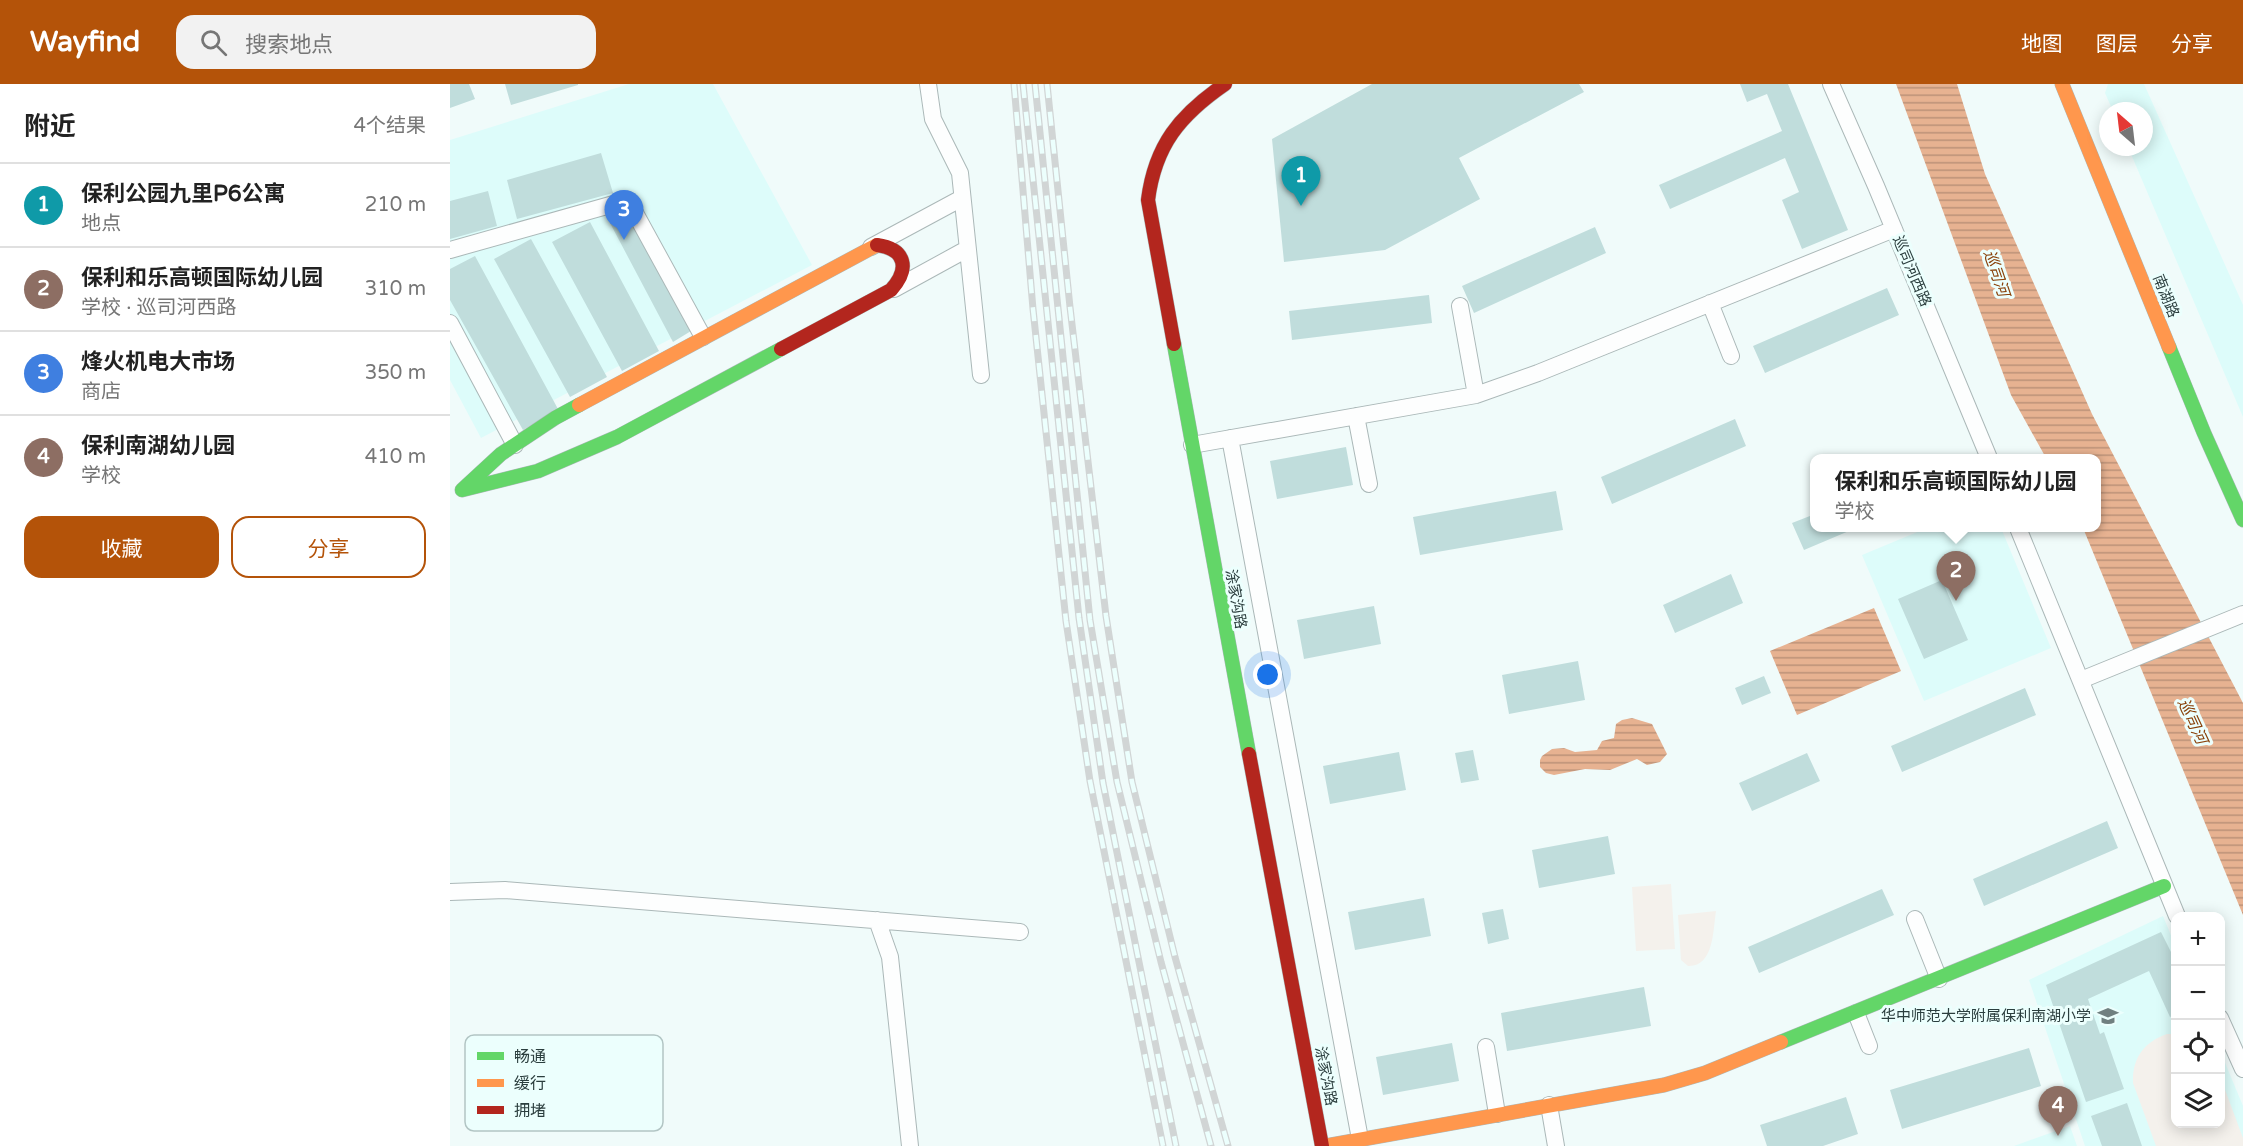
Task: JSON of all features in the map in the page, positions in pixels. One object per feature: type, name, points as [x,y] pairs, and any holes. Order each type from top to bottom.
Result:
[{"type":"street","points":[[927,84],[933,119],[960,174],[981,375]]},
{"type":"street","name":"涂家沟路","points":[[1225,84],[1189,112],[1174,128],[1155,161],[1149,178],[1148,200],[1324,1146]]},
{"type":"street","name":"巡司河西路","points":[[1831,84],[1987,454]]},
{"type":"street","name":"南湖路","points":[[2062,84],[2204,433],[2243,520]]},
{"type":"street","points":[[456,494],[515,445],[555,418],[962,198]]},
{"type":"street","points":[[450,250],[628,200],[703,337]]},
{"type":"street","points":[[1192,445],[1476,394],[1538,373],[1894,229]]},
{"type":"street","points":[[869,248],[887,245],[897,252],[903,262],[900,282],[891,290]]},
{"type":"street","points":[[456,494],[538,471],[606,442],[967,249]]},
{"type":"street","points":[[1710,303],[1731,356]]},
{"type":"street","points":[[1460,306],[1476,394]]},
{"type":"street","points":[[450,323],[515,445]]},
{"type":"street","points":[[1356,416],[1369,484]]},
{"type":"street","points":[[1230,438],[1360,1139]]},
{"type":"street","points":[[2020,532],[2175,912]]},
{"type":"street","points":[[2081,680],[2243,614]]},
{"type":"street","points":[[1324,1146],[1664,1084],[1705,1073],[2164,886]]},
{"type":"street","points":[[450,892],[505,890],[1020,932]]},
{"type":"street","points":[[1915,919],[1939,979]]},
{"type":"street","points":[[877,920],[890,957],[910,1146]]},
{"type":"street","points":[[1856,1013],[1869,1046]]},
{"type":"street","points":[[2221,1020],[2243,1070]]},
{"type":"street","points":[[1486,1047],[1497,1114]]},
{"type":"street","points":[[1549,1105],[1556,1146]]},
{"type":"shaded area","points":[[629,84],[713,84],[812,265],[481,438],[450,380],[450,140]]},
{"type":"shaded area","points":[[2108,84],[2144,84],[2152,102],[2109,102],[2105,93]]},
{"type":"shaded area","points":[[2153,104],[2243,305],[2243,417],[2132,156],[2153,156]]},
{"type":"shaded area","points":[[1917,532],[2003,532],[2051,648],[1924,701],[1862,555]]},
{"type":"shaded area","points":[[1671,884],[1675,949],[1636,951],[1632,887]]},
{"type":"shaded area","points":[[1716,911],[1713,937],[1707,954],[1697,965],[1688,966],[1681,960],[1678,915]]},
{"type":"shaded area","name":"华中师范大学附属保利南湖小学","points":[[2163,916],[2171,935],[2171,1128],[2225,1128],[2225,1063],[2243,1106],[2243,1146],[2085,1146],[2029,980]]},
{"type":"shaded area","points":[[2171,1034],[2171,1128],[2225,1128],[2225,1090],[2243,1138],[2243,1146],[2156,1146],[2133,1083],[2133,1074],[2141,1052],[2159,1037]]},
{"type":"shaded area","points":[[2070,1126],[2077,1146],[2014,1146]]},
{"type":"water","name":"巡司河","points":[[1896,84],[1957,84],[1985,174],[2092,414],[2243,703],[2243,915],[2085,532],[2101,532],[2101,454],[2044,454],[2011,395]]},
{"type":"water","points":[[1874,608],[1901,671],[1797,715],[1770,651]]},
{"type":"water","points":[[1632,718],[1652,724],[1667,754],[1660,762],[1647,765],[1637,759],[1610,770],[1585,769],[1554,775],[1546,773],[1540,767],[1542,756],[1552,749],[1564,748],[1575,752],[1597,750],[1602,741],[1614,738],[1616,724]]},
{"type":"building","points":[[450,84],[469,84],[475,99],[450,108]]},
{"type":"building","points":[[505,84],[578,84],[578,85],[511,105]]},
{"type":"building","points":[[1372,84],[1579,84],[1584,92],[1459,158],[1480,199],[1385,250],[1284,262],[1272,139]]},
{"type":"building","points":[[1740,84],[1788,84],[1848,230],[1802,249],[1782,200],[1799,192],[1785,158],[1670,209],[1659,185],[1782,131],[1767,94],[1747,102]]},
{"type":"building","points":[[601,153],[613,193],[517,219],[507,180]]},
{"type":"building","points":[[488,191],[497,226],[450,239],[450,201]]},
{"type":"building","points":[[630,213],[691,331],[673,342],[610,223]]},
{"type":"building","points":[[590,222],[659,351],[622,371],[552,242]]},
{"type":"building","points":[[1595,227],[1606,253],[1474,313],[1462,286]]},
{"type":"building","points":[[531,239],[607,377],[570,397],[494,259]]},
{"type":"building","points":[[475,256],[558,409],[523,430],[450,300],[450,269]]},
{"type":"building","points":[[1887,288],[1899,315],[1765,373],[1753,346]]},
{"type":"building","points":[[1429,295],[1432,323],[1292,340],[1289,311]]},
{"type":"building","points":[[1735,419],[1746,446],[1612,504],[1601,477]]},
{"type":"building","points":[[1346,447],[1353,485],[1277,499],[1270,461]]},
{"type":"building","points":[[1556,491],[1563,530],[1420,555],[1413,517]]},
{"type":"building","points":[[1810,516],[1810,532],[1847,532],[1804,550],[1792,523]]},
{"type":"building","points":[[1731,574],[1743,603],[1675,633],[1663,605]]},
{"type":"building","points":[[1942,580],[1968,640],[1924,659],[1898,599]]},
{"type":"building","points":[[1374,606],[1381,644],[1304,659],[1297,620]]},
{"type":"building","points":[[1578,661],[1585,700],[1509,714],[1502,675]]},
{"type":"building","points":[[1764,676],[1771,693],[1742,705],[1735,688]]},
{"type":"building","points":[[2025,688],[2036,715],[1902,772],[1891,746]]},
{"type":"building","points":[[1473,750],[1479,780],[1461,783],[1455,753]]},
{"type":"building","points":[[1399,752],[1406,790],[1330,804],[1323,766]]},
{"type":"building","points":[[1807,753],[1820,781],[1752,811],[1739,783]]},
{"type":"building","points":[[2107,821],[2118,848],[1984,906],[1973,879]]},
{"type":"building","points":[[1608,836],[1615,874],[1539,888],[1532,850]]},
{"type":"building","points":[[1882,889],[1894,915],[1759,973],[1748,947]]},
{"type":"building","points":[[1424,898],[1431,936],[1355,950],[1348,912]]},
{"type":"building","points":[[1503,909],[1509,939],[1488,944],[1482,913]]},
{"type":"building","points":[[2161,932],[2171,952],[2171,1016],[2149,971],[2088,999],[2100,1034],[2104,1032],[2124,1089],[2086,1102],[2046,985]]},
{"type":"building","points":[[1644,987],[1651,1026],[1507,1051],[1501,1013]]},
{"type":"building","points":[[1452,1043],[1459,1081],[1383,1095],[1376,1057]]},
{"type":"building","points":[[2029,1048],[2041,1086],[1902,1129],[1890,1090]]},
{"type":"building","points":[[1846,1097],[1858,1134],[1823,1146],[1767,1146],[1760,1125]]},
{"type":"building","points":[[2127,1103],[2142,1146],[2102,1146],[2091,1116]]},
{"type":"railway","points":[[1014,84],[1033,309],[1066,621],[1090,781],[1163,1146]]},
{"type":"railway","points":[[1023,84],[1079,618],[1103,783],[1176,1146]]},
{"type":"railway","points":[[1035,84],[1090,620],[1117,782],[1161,962],[1211,1146]]},
{"type":"railway","points":[[1047,84],[1106,616],[1132,782],[1175,957],[1228,1146]]},
{"type":"traffic: fast","points":[[1174,344],[1249,754]]},
{"type":"traffic: fast","points":[[2169,347],[2243,520]]},
{"type":"traffic: fast","points":[[579,405],[501,454],[462,490],[538,471],[617,437],[781,349]]},
{"type":"traffic: fast","points":[[1781,1042],[2164,886]]},
{"type":"traffic: slow","points":[[2062,84],[2169,347]]},
{"type":"traffic: slow","points":[[579,405],[877,245]]},
{"type":"traffic: slow","points":[[1325,1146],[1664,1085],[1705,1073],[1781,1042]]},
{"type":"traffic: jam","points":[[1174,344],[1148,200],[1151,180],[1172,133],[1195,107],[1225,84]]},
{"type":"traffic: jam","points":[[781,349],[891,290],[901,275],[902,261],[894,251],[877,245]]},
{"type":"traffic: jam","points":[[1249,754],[1322,1146]]},
{"type":"place","name":"保利公园九里P6公寓","points":[[1301,206]]},
{"type":"place","name":"烽火机电大市场","points":[[624,240]]},
{"type":"place","name":"保利和乐高顿国际幼儿园","points":[[1956,601]]},
{"type":"place","name":"华中师范大学附属保利南湖小学","points":[[2108,1016]]},
{"type":"place","name":"保利南湖幼儿园","points":[[2058,1136]]}]
